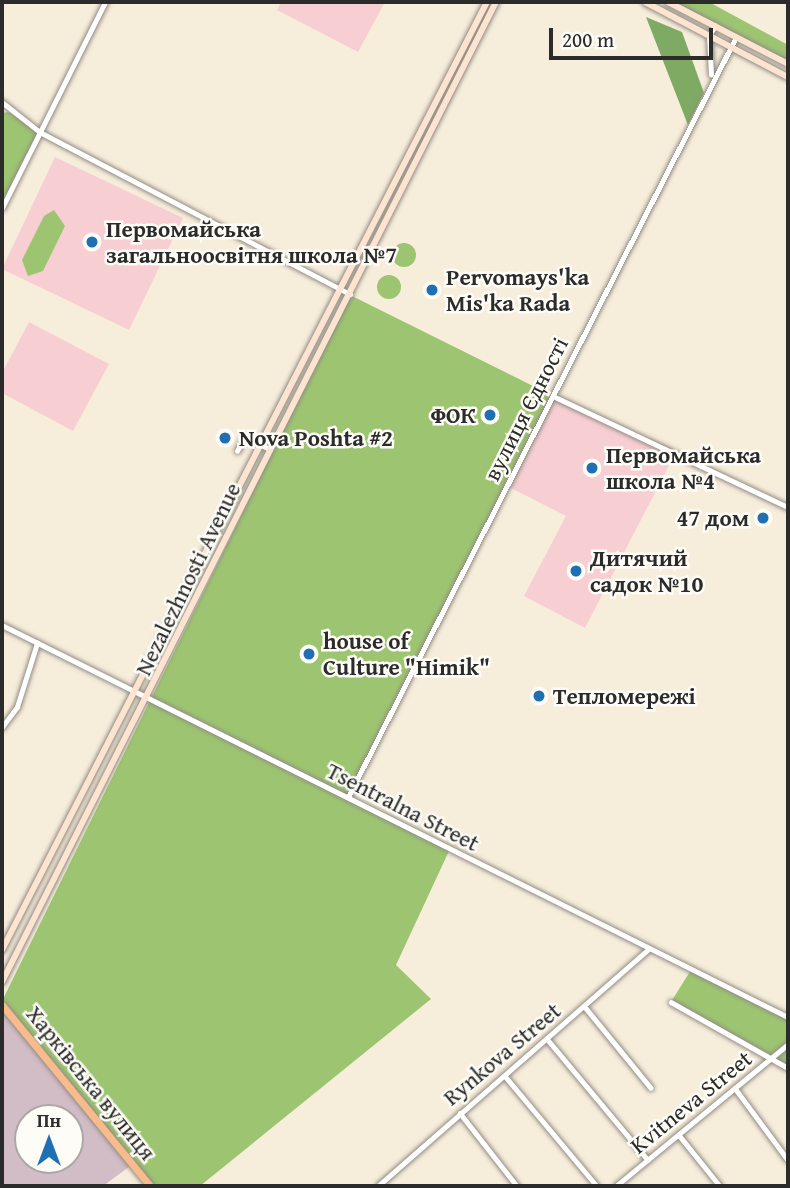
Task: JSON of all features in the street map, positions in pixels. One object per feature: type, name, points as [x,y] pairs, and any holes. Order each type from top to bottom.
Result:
[{"type":"main road","name":"Харківська вулиця","points":[[2,1005],[150,1186]]},
{"type":"street","points":[[2,208],[105,2]]},
{"type":"street","name":"Nezalezhnosti Avenue","points":[[2,982],[148,700],[351,294],[487,2]]},
{"type":"street","name":"Nezalezhnosti Avenue","points":[[2,950],[342,288],[465,53],[496,2]]},
{"type":"street","points":[[645,2],[788,76]]},
{"type":"street","points":[[663,11],[667,2],[788,64]]},
{"type":"street","points":[[712,78],[709,35],[715,25]]},
{"type":"street","name":"вулиця Єдності","points":[[348,797],[712,78],[736,37]]},
{"type":"street","points":[[2,102],[40,132],[351,294]]},
{"type":"street","points":[[553,396],[788,507]]},
{"type":"street","points":[[237,452],[244,437],[271,450]]},
{"type":"street","name":"Tsentralna Street","points":[[2,625],[788,1017]]},
{"type":"street","points":[[2,727],[16,707],[37,643]]},
{"type":"street","name":"Rynkova Street","points":[[379,1186],[649,949]]},
{"type":"street","points":[[671,1002],[788,1068]]},
{"type":"street","points":[[585,1007],[652,1088]]},
{"type":"street","points":[[548,1040],[648,1160]]},
{"type":"street","name":"Kvitneva Street","points":[[616,1186],[788,1044]]},
{"type":"street","points":[[505,1076],[597,1186]]},
{"type":"street","points":[[735,1088],[788,1160]]},
{"type":"street","points":[[460,1113],[517,1186]]},
{"type":"street","points":[[679,1134],[720,1186]]},
{"type":"shaded area","points":[[281,2],[385,2],[358,52],[277,10]]},
{"type":"shaded area","name":"Первомайська загальноосвітня школа №7","points":[[55,157],[183,218],[129,330],[2,269]]},
{"type":"shaded area","points":[[29,322],[109,364],[73,431],[2,393],[2,373]]},
{"type":"shaded area","name":"Первомайська школа №4","points":[[553,396],[677,450],[585,628],[524,596],[566,516],[507,486]]},
{"type":"shaded area","points":[[2,1005],[84,1104],[14,1104],[14,1174],[84,1174],[84,1105],[133,1164],[103,1186],[2,1186]]},
{"type":"green space","points":[[668,2],[709,2],[788,45],[788,64]]},
{"type":"green space","points":[[646,17],[682,32],[704,93],[688,125]]},
{"type":"green space","points":[[8,112],[40,132],[2,208],[2,113]]},
{"type":"green space","points":[[54,210],[65,226],[43,271],[28,276],[22,260],[44,216]]},
{"type":"green space","points":[[404,243],[413,246],[416,255],[413,264],[404,267],[395,264],[392,255],[395,246]]},
{"type":"green space","points":[[389,275],[398,278],[401,287],[398,296],[389,299],[380,296],[377,287],[380,278]]},
{"type":"green space","points":[[350,295],[553,396],[349,798],[449,851],[396,965],[431,999],[200,1186],[150,1186],[2,1001]]},
{"type":"green space","points":[[691,970],[788,1017],[788,1068],[671,1002]]},
{"type":"place","name":"Первомайська загальноосвітня школа №7","points":[[92,242]]},
{"type":"place","name":"Pervomays'ka Mis'ka Rada","points":[[432,290]]},
{"type":"place","name":"ФОК","points":[[490,415]]},
{"type":"place","name":"Nova Poshta #2","points":[[225,438]]},
{"type":"place","name":"Первомайська школа №4","points":[[592,468]]},
{"type":"place","name":"47 дом","points":[[763,518]]},
{"type":"place","name":"Дитячий садок №10","points":[[576,571]]},
{"type":"place","name":"house of Culture \"Himik\"","points":[[309,654]]},
{"type":"place","name":"Тепломережі","points":[[539,696]]}]
